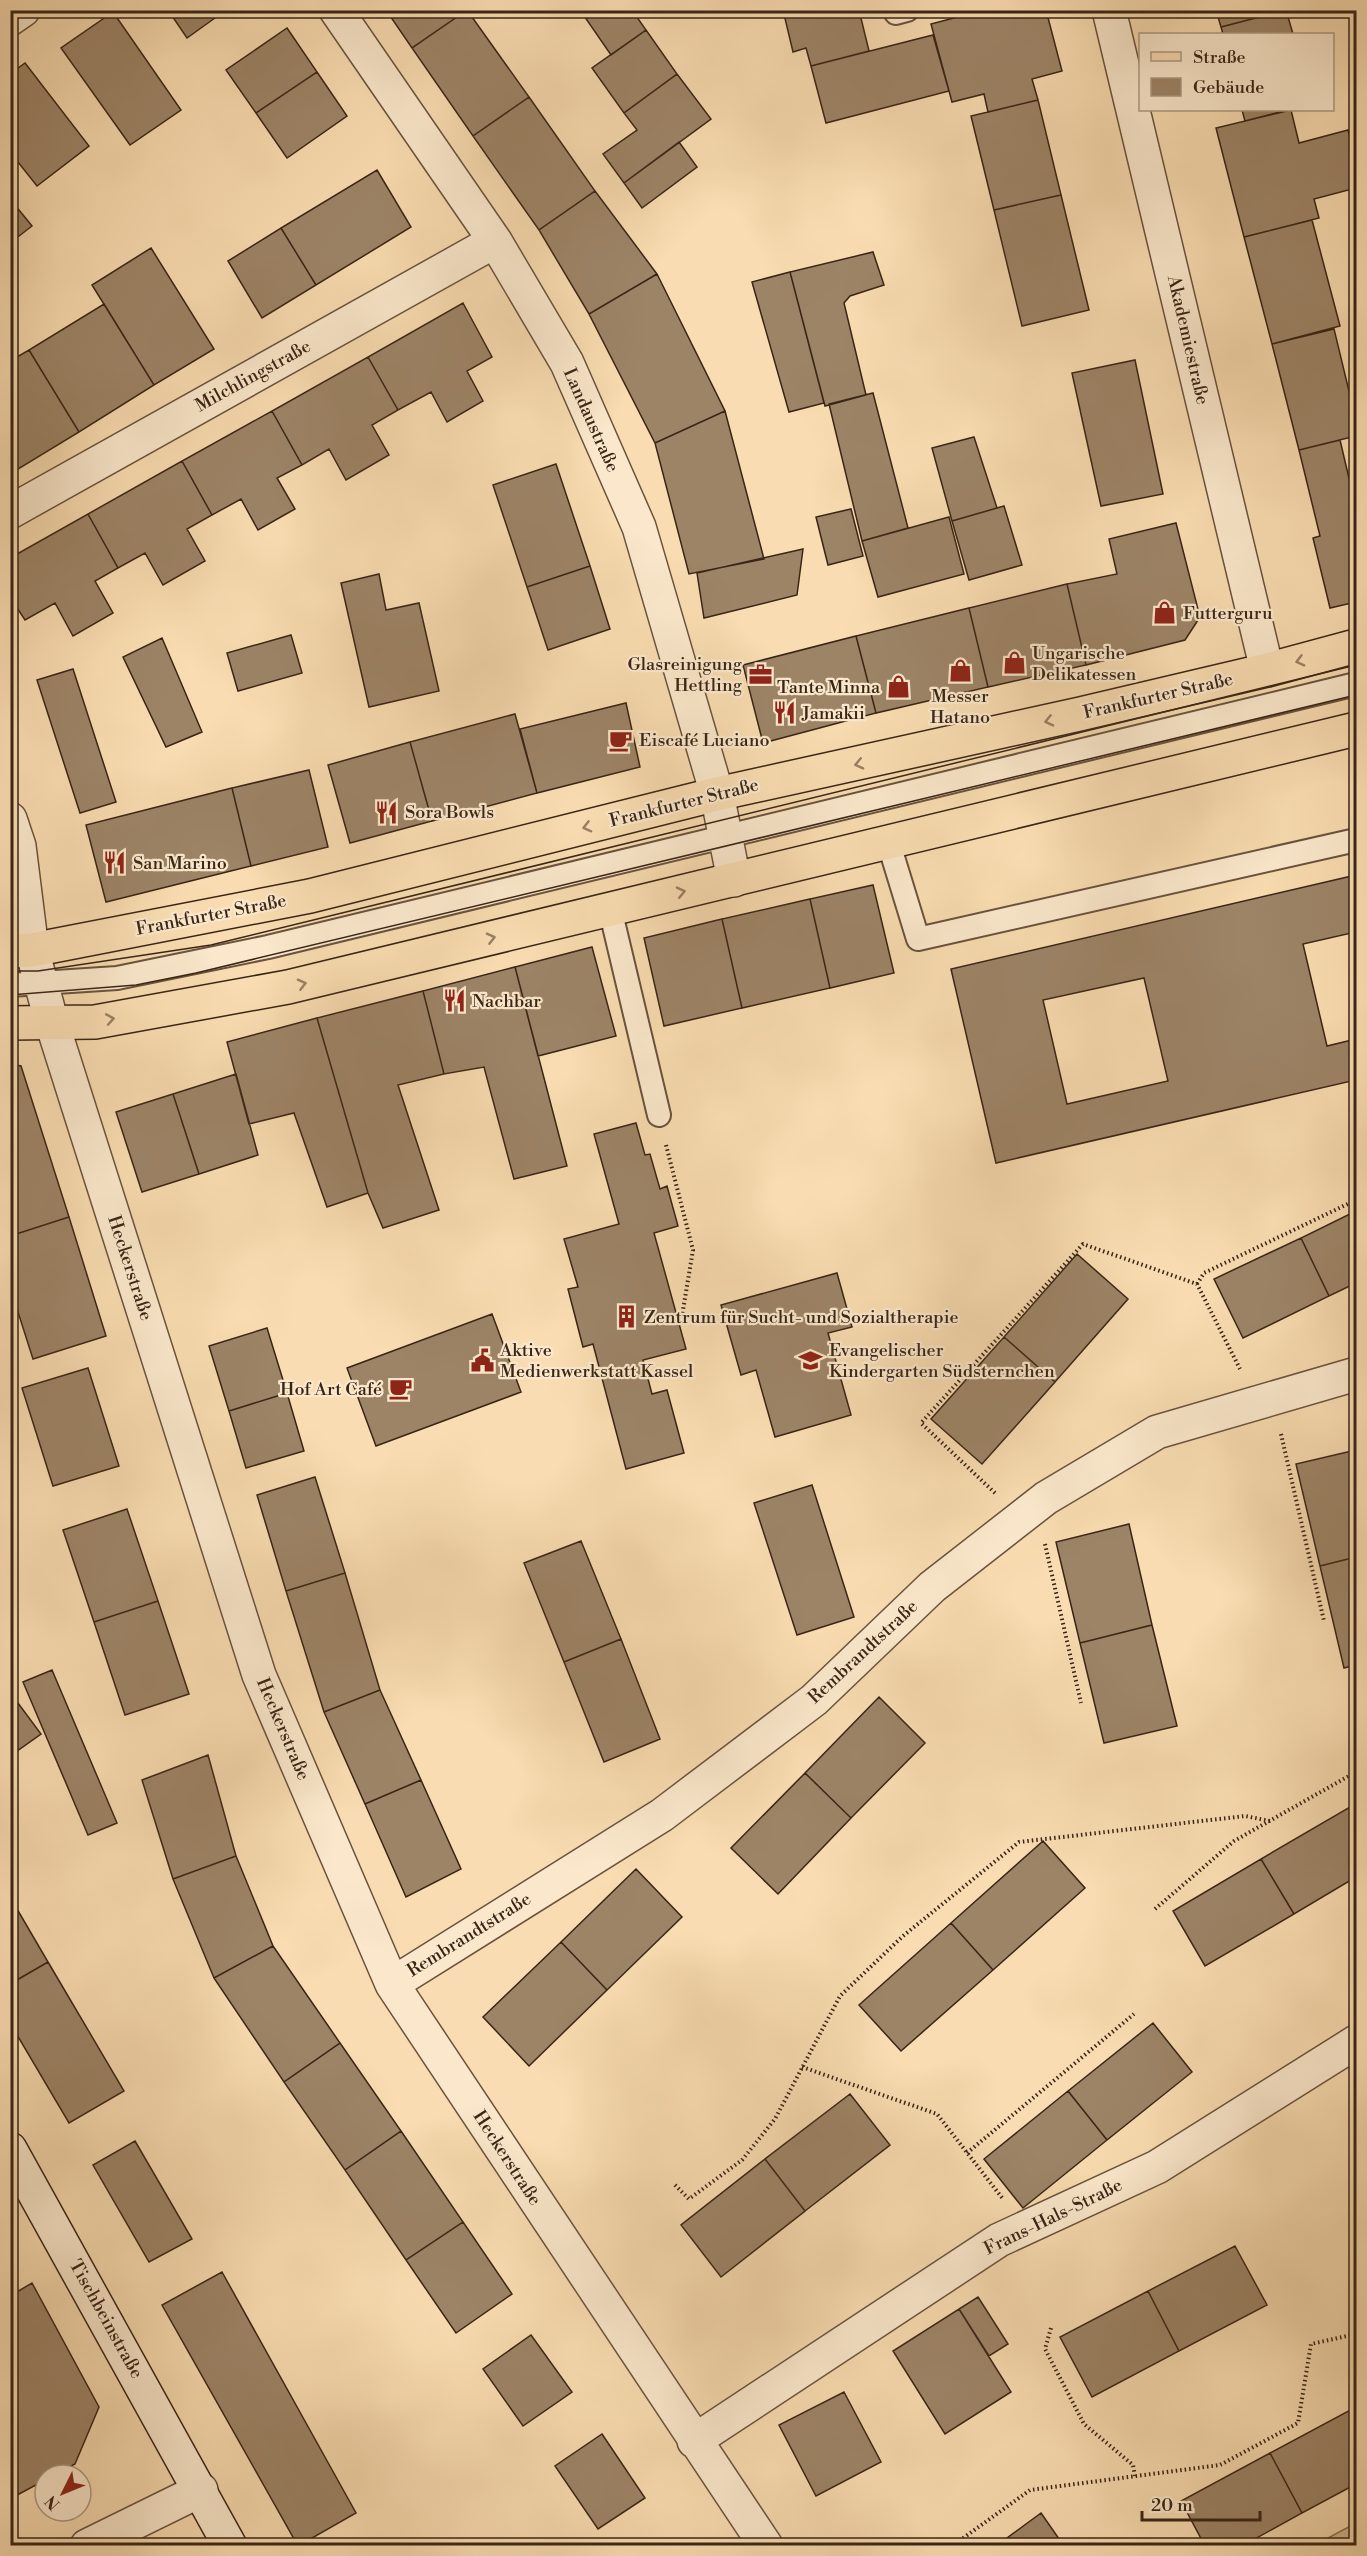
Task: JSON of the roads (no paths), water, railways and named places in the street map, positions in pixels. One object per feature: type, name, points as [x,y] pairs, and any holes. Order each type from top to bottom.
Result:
[{"type":"main road","name":"Frankfurter Straße","points":[[21,950],[310,896],[717,794],[1267,670],[1356,646]]},
{"type":"main road","points":[[10,1023],[95,1022],[288,987],[827,858],[888,841],[1195,770],[1356,729]]},
{"type":"street","points":[[10,19],[23,10]]},
{"type":"street","name":"Landaustraße","points":[[336,10],[495,241],[567,363],[639,527],[717,794],[734,880]]},
{"type":"street","name":"Akademiestraße","points":[[1109,10],[1267,670]]},
{"type":"street","name":"Milchlingstraße","points":[[10,512],[495,241]]},
{"type":"street","name":"Heckerstraße","points":[[10,819],[19,846],[21,950],[26,985],[52,1023],[260,1675],[392,1984],[766,2546]]},
{"type":"street","name":"Rembrandtstraße","points":[[392,1984],[662,1815],[814,1700],[932,1587],[1046,1498],[1157,1432],[1356,1374]]},
{"type":"street","name":"Frans-Hals-Straße","points":[[694,2440],[999,2240],[1156,2167],[1356,2042]]},
{"type":"street","name":"Tischbeinstraße","points":[[10,2149],[230,2546]]},
{"type":"street","points":[[87,2546],[201,2490]]},
{"type":"lane","points":[[896,10],[896,13],[907,10]]},
{"type":"lane","points":[[26,985],[117,978],[268,947],[1356,684]]},
{"type":"lane","points":[[888,841],[918,939],[1356,840]]},
{"type":"lane","points":[[610,909],[659,1115]]},
{"type":"tram line","points":[[10,971],[38,971],[211,945],[1356,665]]},
{"type":"tram line","points":[[10,995],[136,985],[196,973],[1356,695]]},
{"type":"place","name":"Futterguru","points":[[1165,613]]},
{"type":"place","name":"Ungarische Delikatessen","points":[[1014,663]]},
{"type":"place","name":"Messer Hatano","points":[[960,670]]},
{"type":"place","name":"Glasreinigung Hettling","points":[[760,674]]},
{"type":"place","name":"Tante Minna","points":[[898,687]]},
{"type":"place","name":"Jamakii","points":[[784,713]]},
{"type":"place","name":"Eiscafé Luciano","points":[[621,740]]},
{"type":"place","name":"Sora Bowls","points":[[387,812]]},
{"type":"place","name":"San Marino","points":[[115,863]]},
{"type":"place","name":"Nachbar","points":[[454,1001]]},
{"type":"place","name":"Zentrum für Sucht- und Sozialtherapie","points":[[626,1317]]},
{"type":"place","name":"Aktive Medienwerkstatt Kassel","points":[[482,1360]]},
{"type":"place","name":"Evangelischer Kindergarten Südsternchen","points":[[811,1360]]},
{"type":"place","name":"Hof Art Café","points":[[400,1389]]}]
